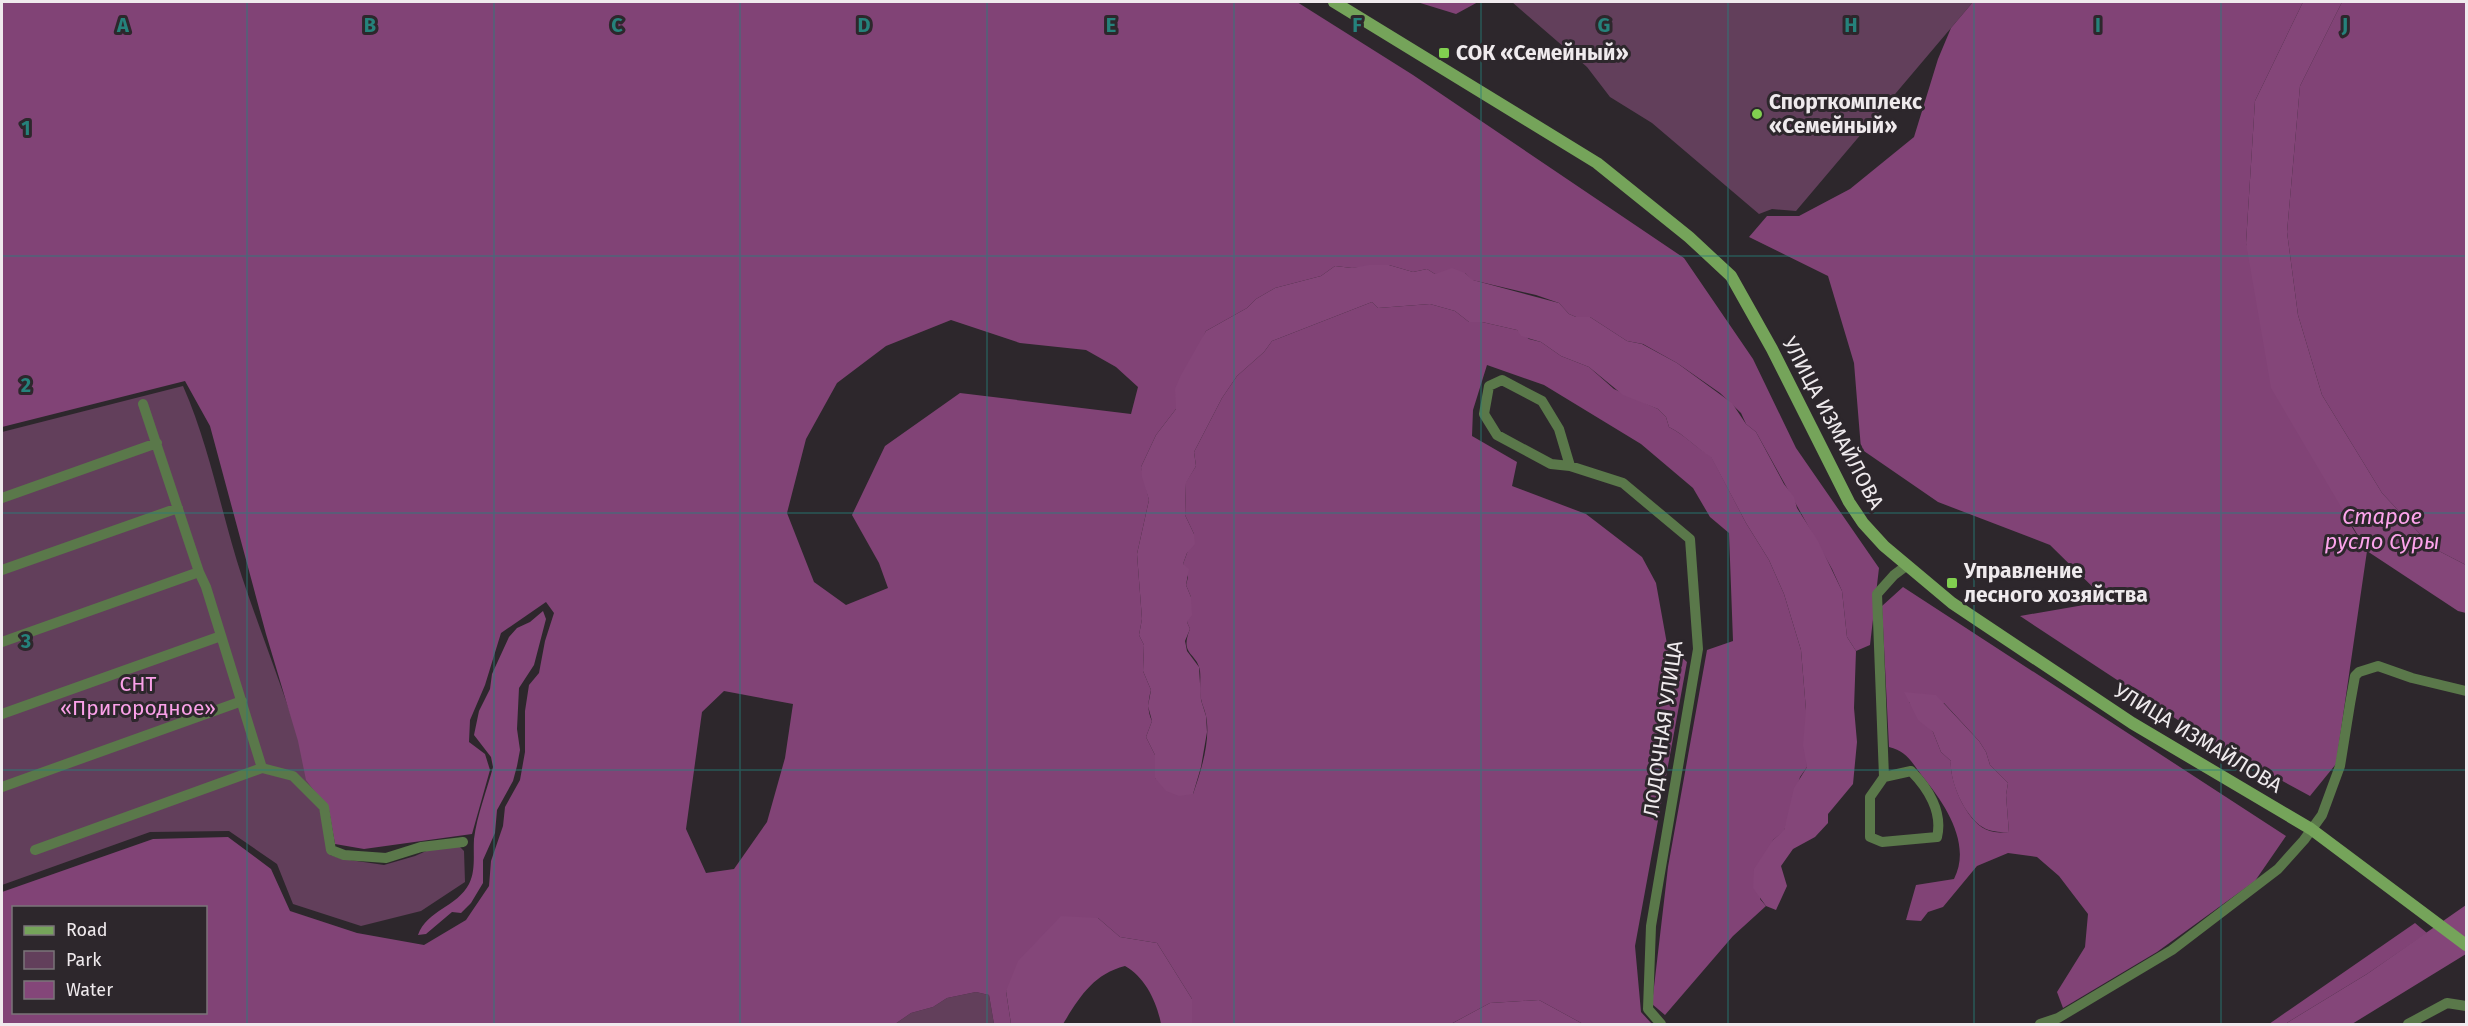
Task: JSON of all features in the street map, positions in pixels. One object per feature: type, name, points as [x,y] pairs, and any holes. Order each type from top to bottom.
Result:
[{"type":"main road","name":"УЛИЦА ИЗМАЙЛОВА","points":[[1334,2],[1597,163],[1689,237],[1731,276],[1772,349],[1849,502],[1863,523],[1906,566],[1960,609],[2132,723],[2311,829],[2466,945]]},
{"type":"street","name":"ЛОДОЧНАЯ УЛИЦА","points":[[1570,466],[1559,429],[1542,401],[1502,380],[1490,386],[1484,414],[1497,435],[1551,464],[1570,466],[1623,483],[1689,539],[1698,649],[1652,926],[1648,1009],[1661,1024]]},
{"type":"street","points":[[143,404],[206,587],[262,768]]},
{"type":"street","points":[[2,498],[157,443]]},
{"type":"street","points":[[2,570],[178,508]]},
{"type":"street","points":[[1884,777],[1911,771],[1928,787],[1940,825],[1937,837],[1882,842],[1870,837],[1870,797],[1884,777],[1877,594],[1894,575],[1906,566]]},
{"type":"street","points":[[2,642],[199,572]]},
{"type":"street","points":[[2,714],[221,636]]},
{"type":"street","points":[[2040,1024],[2058,1018],[2172,950],[2278,869],[2322,814],[2340,766],[2355,676],[2360,672],[2378,666],[2412,678],[2466,691]]},
{"type":"street","points":[[2,787],[242,701]]},
{"type":"street","points":[[35,850],[262,768],[292,776],[324,807],[332,850],[344,855],[386,858],[421,847],[463,842]]},
{"type":"street","points":[[2408,1024],[2447,1003],[2466,1006]]},
{"type":"green space","name":"Спорткомплекс «Семейный»","points":[[1512,2],[1973,2],[1796,211],[1772,209],[1759,214],[1652,123],[1610,97],[1587,67]]},
{"type":"green space","name":"СНТ «Пригородное»","points":[[183,386],[201,433],[242,577],[313,784],[330,855],[384,865],[433,848],[458,845],[464,851],[465,882],[421,911],[361,926],[293,904],[277,864],[229,831],[150,832],[2,885],[2,432]]},
{"type":"green space","points":[[976,992],[989,995],[994,1024],[895,1024],[911,1013],[933,1007],[947,998]]},
{"type":"shaded area","points":[[2,2],[1297,2],[1413,75],[1684,258],[1753,359],[1796,448],[1879,568],[1870,645],[1856,651],[1847,637],[1842,591],[1832,569],[1756,432],[1746,424],[1741,413],[1720,393],[1677,363],[1643,344],[1627,341],[1590,317],[1576,317],[1569,314],[1559,303],[1536,295],[1472,280],[1465,273],[1435,274],[1427,269],[1413,272],[1389,265],[1352,268],[1335,266],[1321,276],[1275,288],[1256,299],[1247,308],[1206,331],[1176,399],[1176,409],[1156,435],[1141,467],[1149,500],[1137,554],[1142,619],[1139,635],[1144,645],[1143,671],[1151,690],[1148,706],[1152,721],[1146,737],[1155,755],[1155,778],[1193,794],[1204,755],[1207,725],[1200,695],[1200,671],[1186,644],[1190,629],[1187,622],[1191,597],[1186,585],[1188,577],[1183,564],[1194,534],[1185,515],[1186,482],[1196,466],[1194,452],[1222,398],[1237,376],[1264,352],[1272,341],[1372,302],[1378,308],[1430,304],[1455,311],[1469,322],[1482,322],[1517,330],[1529,339],[1541,342],[1561,356],[1589,367],[1614,389],[1658,409],[1666,417],[1669,427],[1711,456],[1746,523],[1769,560],[1784,594],[1801,650],[1806,710],[1807,767],[1800,777],[1784,831],[1773,840],[1760,899],[1766,906],[1733,936],[1665,1015],[1652,1004],[1668,867],[1707,650],[1733,641],[1729,533],[1710,517],[1693,488],[1641,444],[1544,385],[1487,365],[1473,410],[1472,436],[1517,462],[1512,486],[1586,514],[1642,557],[1656,583],[1667,644],[1687,662],[1635,946],[1641,1012],[1652,1024],[1583,1024],[1539,1000],[1490,1003],[1451,1024],[1192,1024],[1192,999],[1157,943],[1120,937],[1098,918],[1006,991],[1011,1024],[994,1024],[989,995],[976,992],[947,998],[933,1007],[911,1013],[895,1024],[2,1024],[2,892],[153,839],[228,837],[271,869],[290,911],[357,933],[424,945],[466,920],[489,886],[491,861],[503,826],[505,807],[520,780],[525,752],[525,711],[529,685],[539,673],[545,641],[554,613],[546,602],[501,633],[485,685],[470,720],[469,742],[485,754],[490,770],[472,834],[364,849],[335,844],[329,810],[306,780],[298,741],[266,634],[210,426],[185,381],[2,427]],"holes":[[[951,320],[1020,343],[1086,350],[1116,367],[1138,387],[1131,414],[960,393],[885,446],[852,515],[879,563],[888,588],[846,605],[814,582],[787,513],[806,439],[837,383],[886,346]],[[724,691],[793,704],[785,758],[767,822],[734,869],[706,873],[686,829],[702,712]]]},
{"type":"shaded area","points":[[1417,2],[1478,2],[1456,14]]},
{"type":"shaded area","points":[[1973,2],[2303,2],[2255,101],[2246,243],[2350,524],[2367,551],[2336,764],[2310,796],[2216,745],[2020,616],[2107,601],[2050,545],[1938,502],[1861,449],[1854,363],[1828,276],[1749,237],[1767,216],[1799,216],[1850,189],[1914,137],[1938,59],[1951,28]]},
{"type":"shaded area","points":[[2342,2],[2466,2],[2466,565],[2433,548],[2382,493],[2322,395],[2298,315],[2287,232],[2300,86]]},
{"type":"shaded area","points":[[1903,587],[2286,836],[2255,881],[2157,952],[2063,1008],[2057,992],[2085,947],[2088,914],[2059,876],[2037,857],[2008,853],[1977,866],[1943,907],[1928,912],[1921,921],[1906,920],[1916,885],[1954,879],[1959,866],[1960,852],[1954,825],[1940,799],[1909,758],[1889,747],[1882,606]],"holes":[[[1909,702],[1944,703],[1979,741],[1990,765],[2008,783],[2006,795],[2009,833],[1992,832],[1982,827],[1967,812],[1953,780],[1951,761],[1941,752],[1933,732]]]},
{"type":"shaded area","points":[[2415,923],[2427,933],[2367,974],[2285,1024],[2269,1024]]},
{"type":"water","name":"Старое русло Суры","points":[[2303,2],[2342,2],[2300,86],[2287,232],[2298,315],[2322,395],[2382,493],[2433,548],[2466,565],[2466,613],[2458,611],[2367,551],[2271,388],[2246,243],[2255,101]]},
{"type":"water","points":[[1389,265],[1413,272],[1427,269],[1435,274],[1452,268],[1465,273],[1473,280],[1559,303],[1569,314],[1576,317],[1590,317],[1627,341],[1642,344],[1677,363],[1732,403],[1746,424],[1756,432],[1784,484],[1794,497],[1797,508],[1818,541],[1842,591],[1847,637],[1856,651],[1854,708],[1857,742],[1853,784],[1828,814],[1828,823],[1815,837],[1793,849],[1781,866],[1787,886],[1776,910],[1766,906],[1753,888],[1754,869],[1773,840],[1784,830],[1794,788],[1807,767],[1803,745],[1806,710],[1801,650],[1784,594],[1769,560],[1746,523],[1711,457],[1669,427],[1666,417],[1658,409],[1623,395],[1589,367],[1561,356],[1541,342],[1521,336],[1517,330],[1482,322],[1469,322],[1455,311],[1430,304],[1378,308],[1372,302],[1272,341],[1264,352],[1237,376],[1222,398],[1194,452],[1196,466],[1186,483],[1185,515],[1194,534],[1195,544],[1187,553],[1183,564],[1189,569],[1186,585],[1191,597],[1192,615],[1187,622],[1190,629],[1185,641],[1187,651],[1199,667],[1201,700],[1206,716],[1207,732],[1201,767],[1193,794],[1179,796],[1166,791],[1155,778],[1155,755],[1146,737],[1152,721],[1148,706],[1151,690],[1143,671],[1144,645],[1139,635],[1142,619],[1137,554],[1149,500],[1141,467],[1156,435],[1176,409],[1175,389],[1206,331],[1247,308],[1256,299],[1275,288],[1321,276],[1335,266],[1352,268]]},
{"type":"water","points":[[543,611],[546,619],[534,665],[519,688],[517,729],[520,750],[517,766],[513,781],[497,810],[495,833],[483,860],[483,883],[471,903],[461,913],[452,912],[426,934],[418,935],[428,920],[464,892],[471,879],[475,830],[493,767],[491,757],[474,735],[479,711],[490,689],[492,674],[509,637],[517,628],[530,622]]},
{"type":"water","points":[[1904,692],[1936,695],[1979,741],[1990,765],[2008,783],[2006,795],[2009,833],[1986,829],[1972,818],[1960,800],[1953,779],[1951,761],[1941,752],[1933,732],[1918,720]]},
{"type":"water","points":[[2466,905],[2466,954],[2352,1024],[2285,1024],[2367,974]]},
{"type":"water","points":[[1061,916],[1098,918],[1120,937],[1157,943],[1192,999],[1192,1024],[1161,1024],[1149,991],[1144,983],[1125,966],[1104,975],[1088,988],[1063,1024],[1011,1024],[1006,991],[1018,961]]},
{"type":"water","points":[[1539,1000],[1583,1024],[1451,1024],[1490,1003]]},
{"type":"place","name":"СОК «Семейный»","points":[[1444,53]]},
{"type":"place","name":"Спорткомплекс «Семейный»","points":[[1757,114]]},
{"type":"place","name":"Управление лесного хозяйства","points":[[1952,583]]}]
